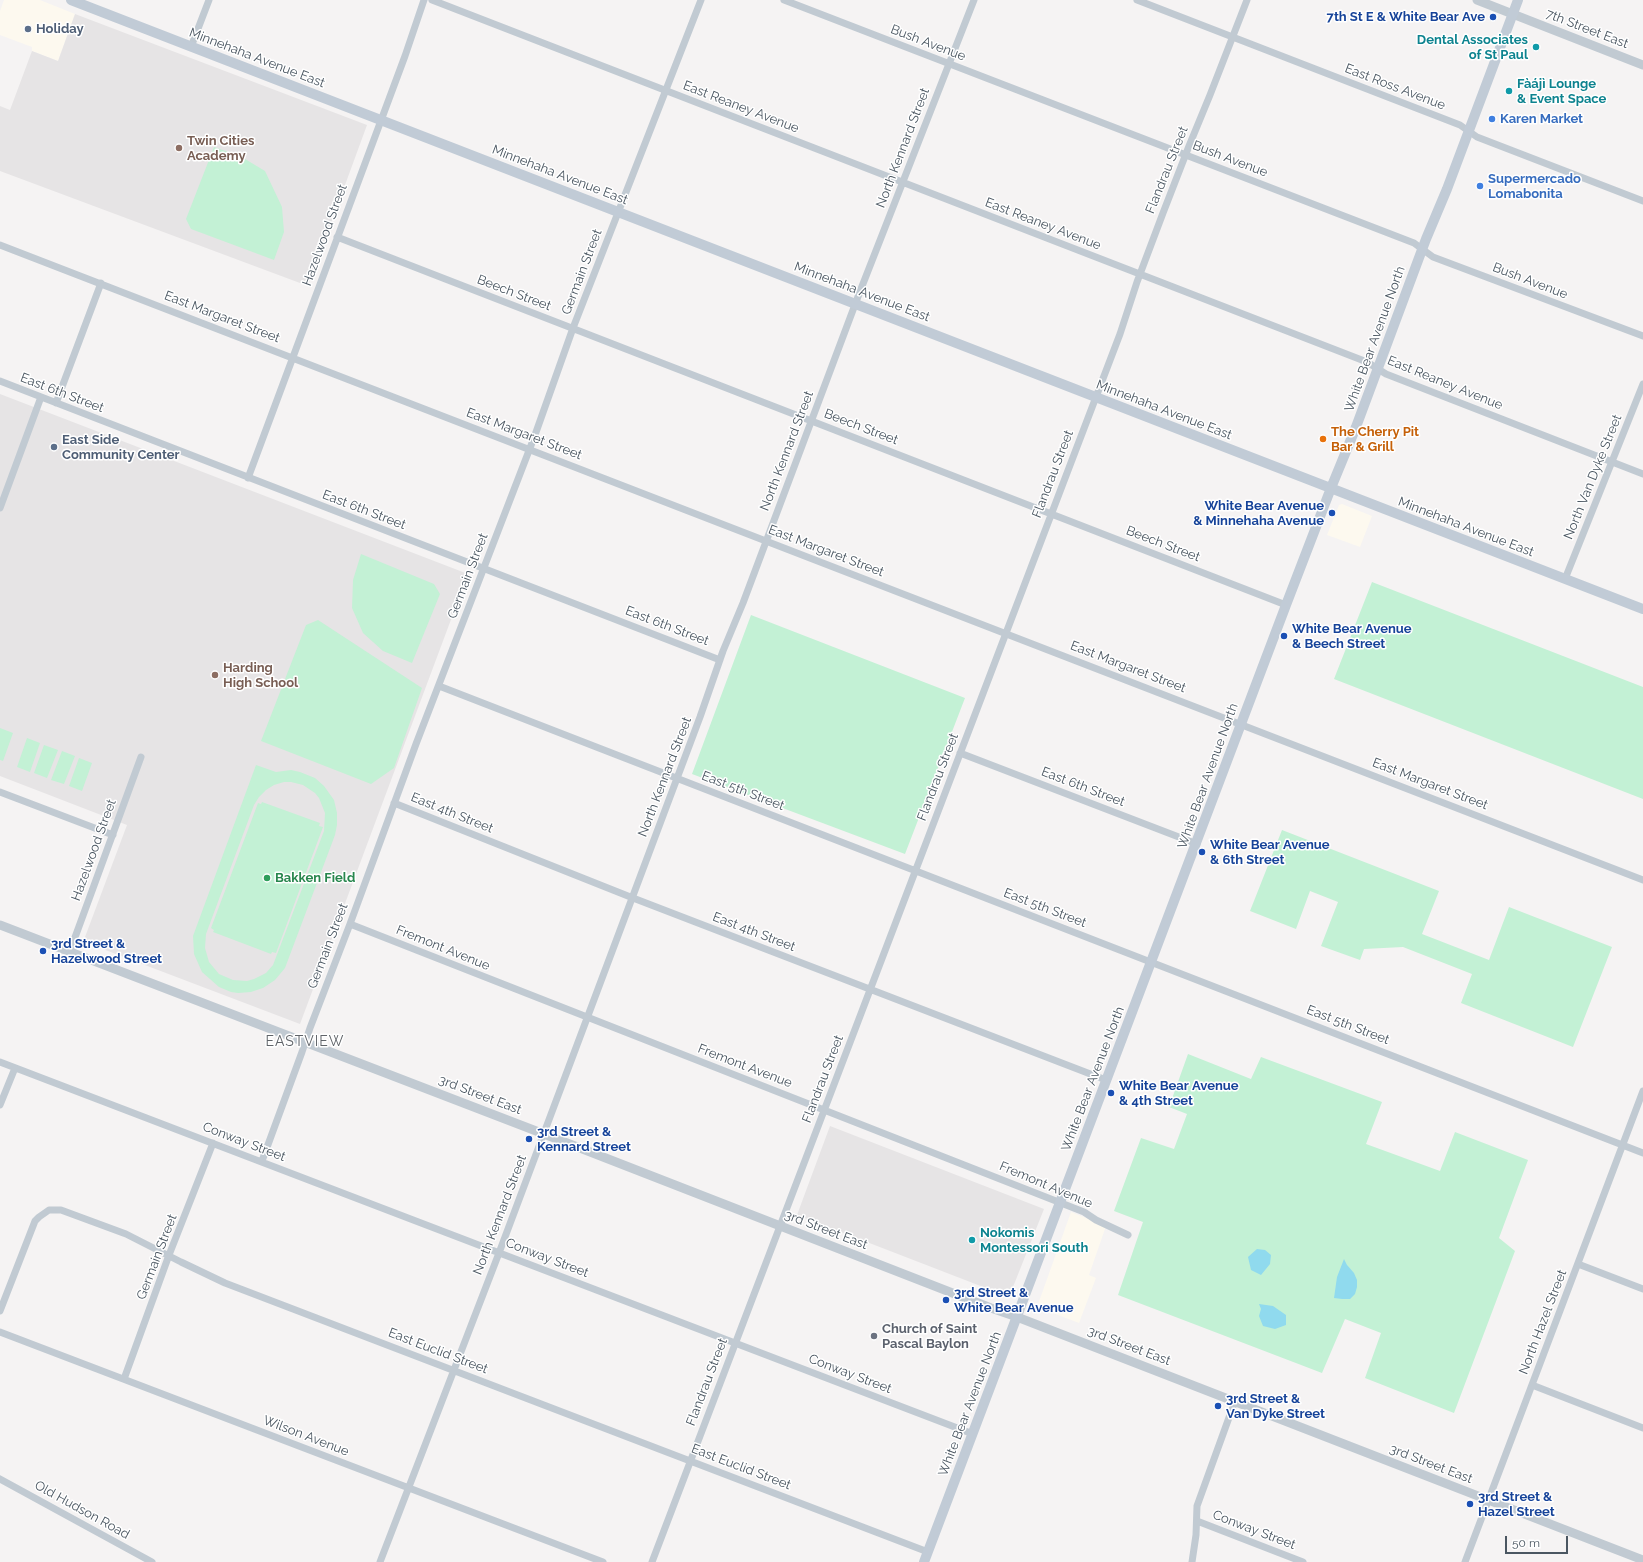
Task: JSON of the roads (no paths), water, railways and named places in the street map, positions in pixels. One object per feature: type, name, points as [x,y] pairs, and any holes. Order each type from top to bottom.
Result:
[{"type":"main road","name":"Minnehaha Avenue East","points":[[71,0],[1643,609]]},
{"type":"main road","name":"White Bear Avenue North","points":[[924,1562],[1197,844],[1286,605],[1356,427],[1422,249],[1518,0]]},
{"type":"street","points":[[191,47],[209,0]]},
{"type":"street","name":"Hazelwood Street","points":[[248,478],[424,0]]},
{"type":"street","name":"East Reaney Avenue","points":[[432,0],[1367,362],[1386,374],[1643,474]]},
{"type":"street","name":"Germain Street","points":[[262,1161],[394,803],[484,569],[573,328],[701,0]]},
{"type":"street","name":"Bush Avenue","points":[[784,0],[1414,243],[1434,257],[1643,336]]},
{"type":"street","name":"North Kennard Street","points":[[380,1562],[544,1134],[720,660],[767,540],[902,182],[974,0]]},
{"type":"street","name":"East Ross Avenue","points":[[1137,0],[1460,125],[1477,137],[1643,200]]},
{"type":"street","name":"Flandrau Street","points":[[652,1562],[1120,334],[1140,274],[1185,155],[1247,0]]},
{"type":"street","name":"7th Street East","points":[[1477,0],[1643,65]]},
{"type":"street","name":"Beech Street","points":[[337,238],[1286,605]]},
{"type":"street","name":"East Margaret Street","points":[[0,244],[1643,880]]},
{"type":"street","points":[[56,403],[100,283]]},
{"type":"street","name":"East 6th Street","points":[[0,381],[720,660]]},
{"type":"street","name":"North Van Dyke Street","points":[[1565,579],[1643,384]]},
{"type":"street","points":[[0,508],[41,397]]},
{"type":"street","name":"East 5th Street","points":[[439,686],[1643,1153]]},
{"type":"street","name":"East 6th Street","points":[[960,753],[1197,844]]},
{"type":"street","name":"Hazelwood Street","points":[[70,951],[141,757]]},
{"type":"street","points":[[0,792],[113,835]]},
{"type":"street","name":"East 4th Street","points":[[394,803],[632,898],[1106,1080]]},
{"type":"street","name":"3rd Street East","points":[[0,924],[1643,1560]]},
{"type":"street","name":"Fremont Avenue","points":[[350,924],[1060,1202],[1084,1212],[1096,1220],[1128,1235]]},
{"type":"street","name":"Conway Street","points":[[0,1062],[973,1434]]},
{"type":"street","points":[[0,1105],[15,1068]]},
{"type":"street","name":"North Hazel Street","points":[[1465,1562],[1643,1091]]},
{"type":"street","name":"Germain Street","points":[[124,1379],[169,1256],[213,1143]]},
{"type":"street","name":"East Euclid Street","points":[[0,1311],[35,1222],[43,1213],[49,1210],[61,1210],[126,1234],[225,1283],[928,1552]]},
{"type":"street","points":[[1578,1264],[1643,1289]]},
{"type":"street","name":"Wilson Avenue","points":[[0,1332],[603,1562]]},
{"type":"street","points":[[1532,1385],[1643,1428]]},
{"type":"street","points":[[1192,1562],[1197,1521],[1197,1506],[1235,1401]]},
{"type":"street","name":"Old Hudson Road","points":[[0,1479],[152,1562]]},
{"type":"street","name":"Conway Street","points":[[1197,1521],[1302,1562]]},
{"type":"water","points":[[1257,1249],[1265,1250],[1271,1255],[1270,1264],[1261,1275],[1251,1270],[1248,1257]]},
{"type":"water","points":[[1344,1259],[1357,1280],[1355,1294],[1350,1299],[1334,1298],[1337,1277]]},
{"type":"water","points":[[1259,1304],[1273,1306],[1286,1315],[1286,1325],[1275,1329],[1263,1326],[1259,1316],[1261,1309]]},
{"type":"place","name":"7th St E & White Bear Ave","points":[[1493,17]]},
{"type":"place","name":"Holiday","points":[[28,29]]},
{"type":"place","name":"Dental Associates of St Paul","points":[[1536,47]]},
{"type":"place","name":"Fàájì Lounge & Event Space","points":[[1509,91]]},
{"type":"place","name":"Karen Market","points":[[1492,119]]},
{"type":"place","name":"Twin Cities Academy","points":[[179,148]]},
{"type":"place","name":"Supermercado Lomabonita","points":[[1480,186]]},
{"type":"place","name":"The Cherry Pit Bar & Grill","points":[[1323,439]]},
{"type":"place","name":"East Side Community Center","points":[[54,447]]},
{"type":"place","name":"White Bear Avenue & Minnehaha Avenue","points":[[1332,513]]},
{"type":"place","name":"White Bear Avenue & Beech Street","points":[[1284,636]]},
{"type":"place","name":"Harding High School","points":[[215,675]]},
{"type":"place","name":"White Bear Avenue & 6th Street","points":[[1202,852]]},
{"type":"place","name":"Bakken Field","points":[[267,878]]},
{"type":"place","name":"3rd Street & Hazelwood Street","points":[[43,951]]},
{"type":"place","name":"White Bear Avenue & 4th Street","points":[[1111,1093]]},
{"type":"place","name":"3rd Street & Kennard Street","points":[[529,1139]]},
{"type":"place","name":"Nokomis Montessori South","points":[[972,1240]]},
{"type":"place","name":"3rd Street & White Bear Avenue","points":[[946,1300]]},
{"type":"place","name":"Church of Saint Pascal Baylon","points":[[874,1336]]},
{"type":"place","name":"3rd Street & Van Dyke Street","points":[[1218,1406]]},
{"type":"place","name":"3rd Street & Hazel Street","points":[[1470,1504]]},
{"type":"district","name":"EASTVIEW","points":[[305,1042]]}]
